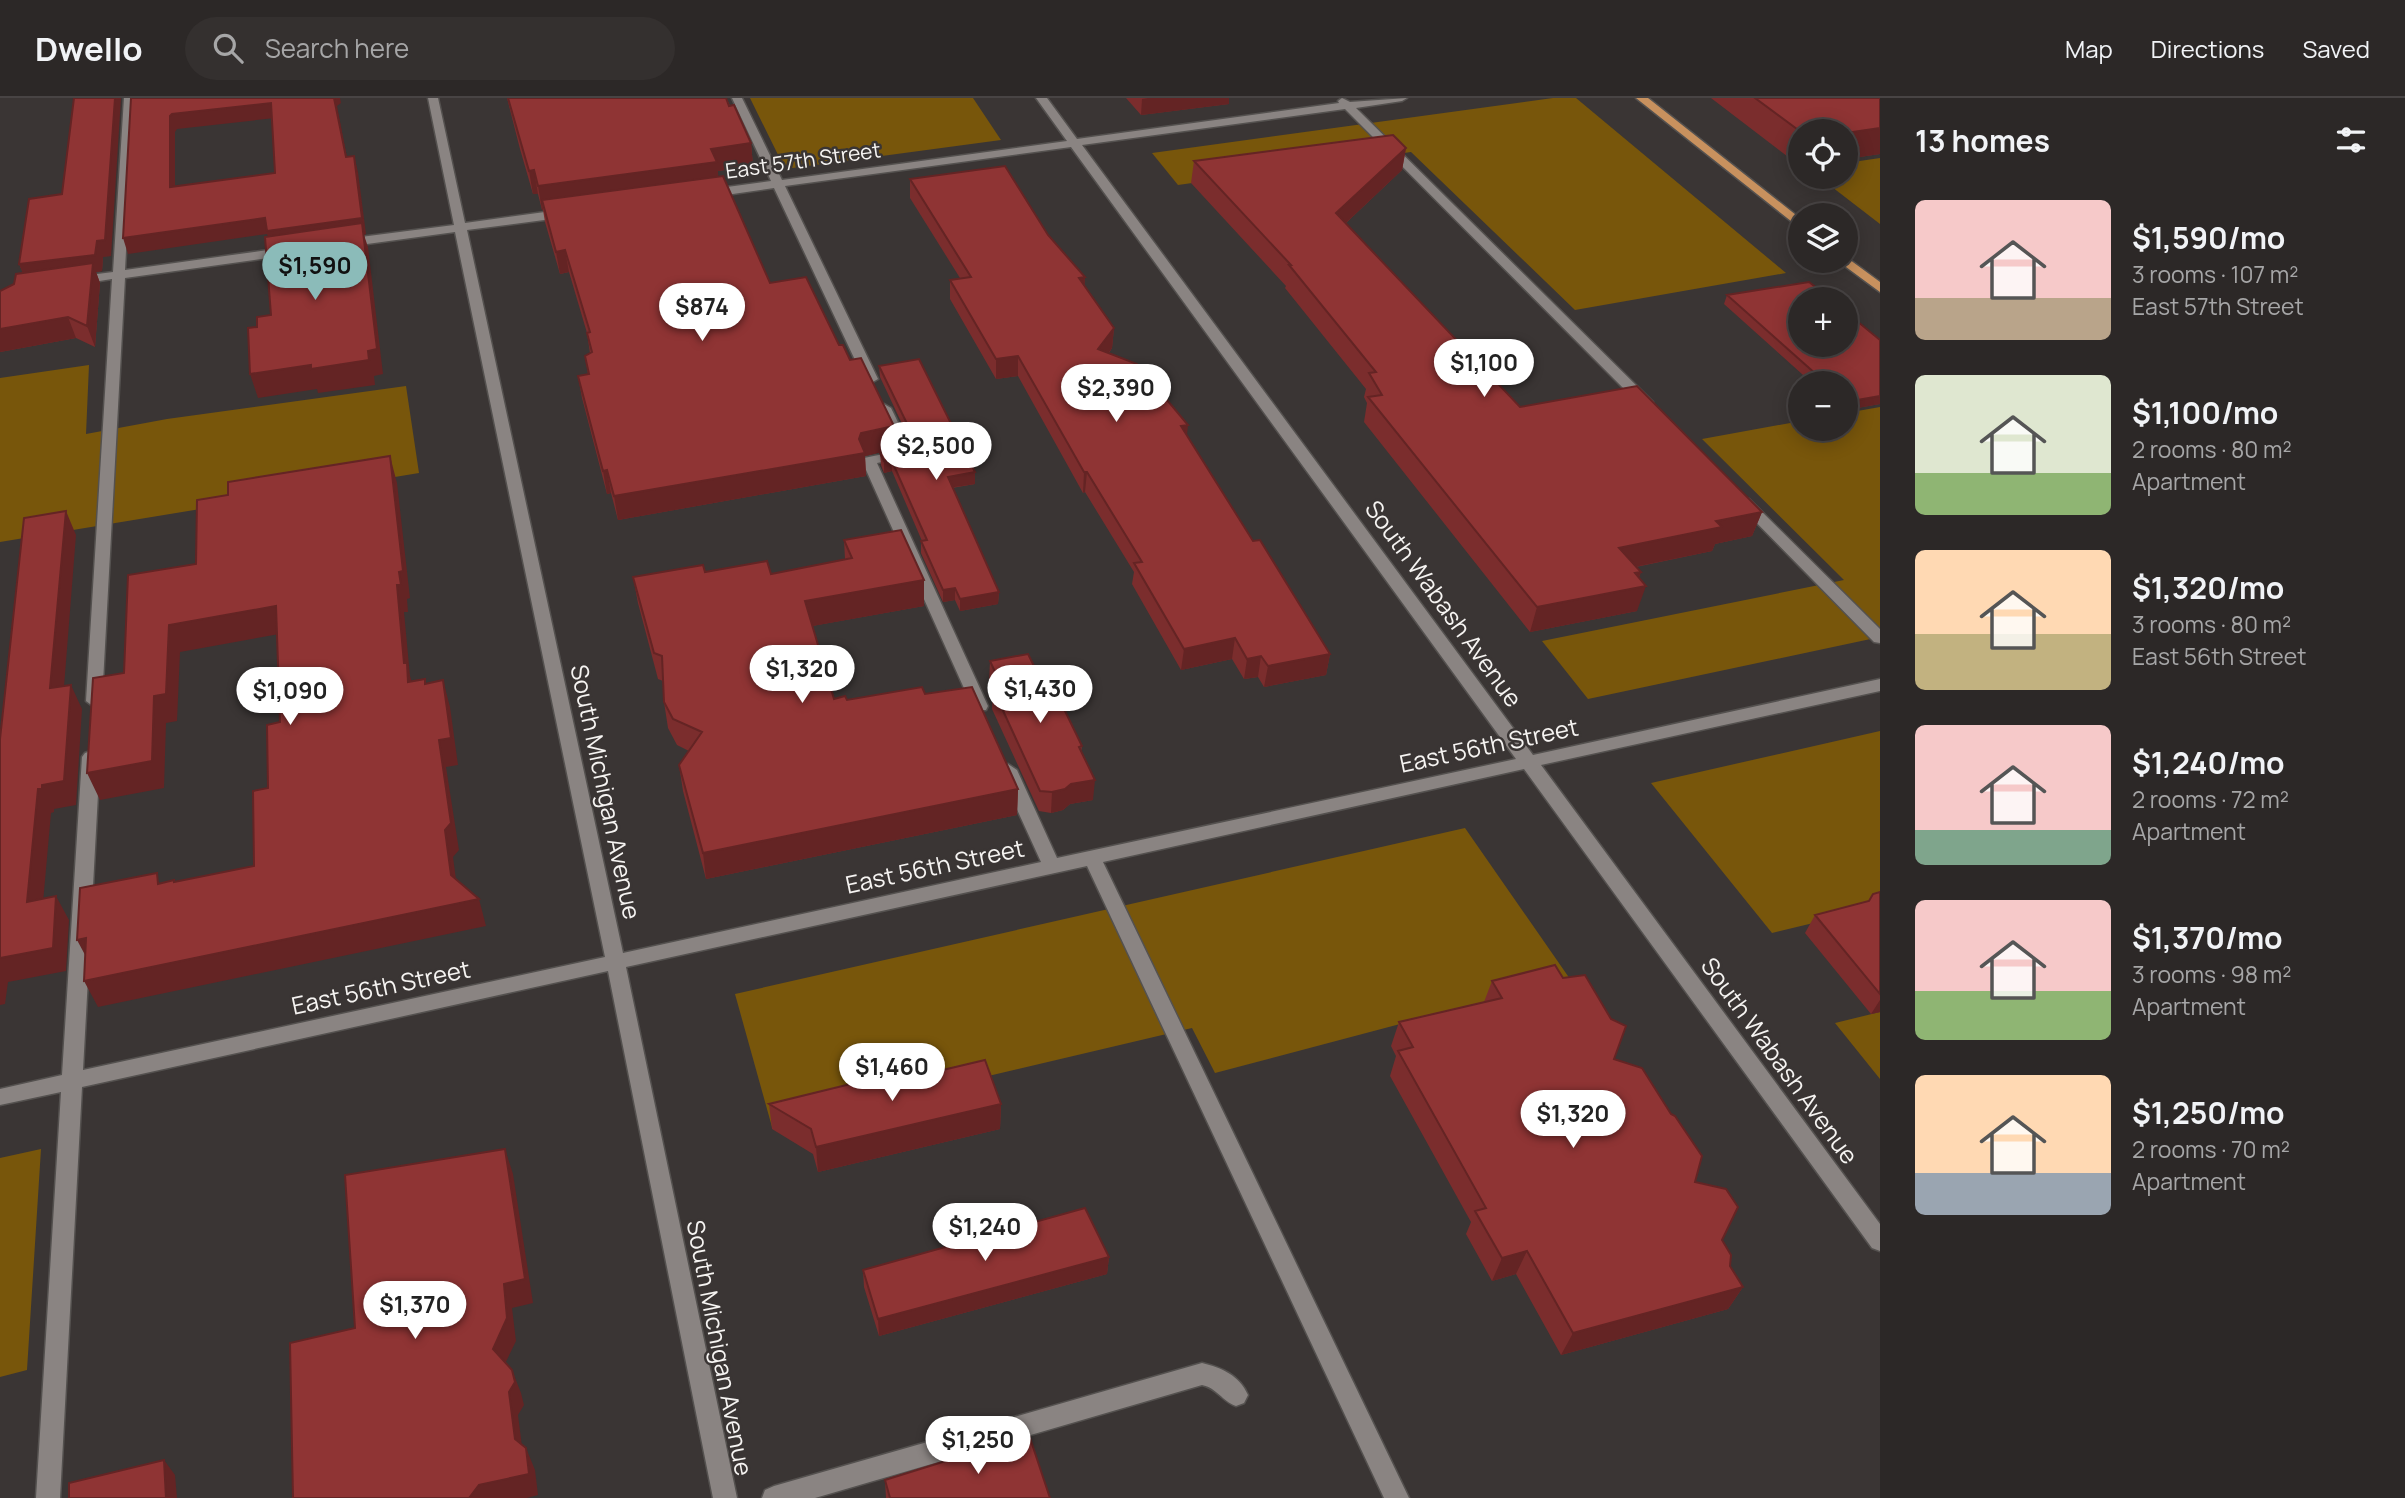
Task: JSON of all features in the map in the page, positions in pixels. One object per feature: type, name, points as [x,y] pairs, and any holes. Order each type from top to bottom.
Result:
[{"type":"main road","points":[[1641,98],[1788,215]]},
{"type":"main road","points":[[1858,271],[1880,288]]},
{"type":"street","points":[[48,1498],[129,98]]},
{"type":"street","name":"South Michigan Avenue","points":[[433,98],[616,962],[725,1498]]},
{"type":"street","points":[[737,98],[906,453],[869,461],[988,725]]},
{"type":"street","name":"South Wabash Avenue","points":[[1041,98],[1880,1241]]},
{"type":"street","name":"East 57th Street","points":[[695,195],[1074,143],[1345,102],[1402,98]]},
{"type":"street","points":[[1345,102],[1656,413]]},
{"type":"street","points":[[336,245],[584,211]]},
{"type":"street","points":[[66,282],[309,248]]},
{"type":"street","points":[[1734,491],[1880,638]]},
{"type":"street","name":"East 56th Street","points":[[0,1097],[1880,685]]},
{"type":"street","points":[[999,750],[1052,867]]},
{"type":"street","points":[[1092,858],[1397,1498]]},
{"type":"street","points":[[774,1498],[1202,1374],[1219,1378],[1236,1395]]},
{"type":"shaded area","points":[[750,98],[973,98],[1001,140],[785,169]]},
{"type":"shaded area","points":[[1553,98],[1576,98],[1786,273],[1575,310],[1411,152],[1178,185],[1152,153]]},
{"type":"shaded area","points":[[1880,158],[1880,224],[1858,207],[1858,203],[1853,203],[1835,189],[1858,189],[1858,161]]},
{"type":"shaded area","points":[[89,365],[86,434],[167,419],[406,386],[419,473],[0,542],[0,378]]},
{"type":"shaded area","points":[[1880,407],[1880,637],[1588,699],[1542,641],[1844,580],[1702,439],[1788,423],[1788,441],[1858,441],[1858,411]]},
{"type":"shaded area","points":[[1880,731],[1880,907],[1772,933],[1651,783]]},
{"type":"shaded area","points":[[1465,828],[1570,979],[1215,1073],[1192,1028],[772,1127],[735,994]]},
{"type":"shaded area","points":[[1880,1012],[1880,1079],[1835,1023]]},
{"type":"shaded area","points":[[41,1149],[27,1370],[0,1377],[0,1158]]},
{"type":"building","points":[[74,98],[115,98],[105,240],[97,241],[95,255],[19,264],[29,199],[62,194]]},
{"type":"building","points":[[131,98],[334,98],[346,157],[354,156],[362,218],[267,231],[265,218],[123,238]],"holes":[[[271,103],[275,173],[170,187],[170,116]]]},
{"type":"building","points":[[508,98],[726,98],[729,106],[734,105],[751,143],[711,149],[717,162],[538,186],[534,170],[529,171]]},
{"type":"building","points":[[1755,98],[1880,98],[1880,128],[1858,131],[1858,119],[1788,119],[1788,122]]},
{"type":"building","points":[[1393,135],[1406,148],[1336,213],[1520,407],[1637,386],[1762,512],[1716,521],[1722,527],[1619,548],[1641,572],[1635,573],[1646,586],[1537,607],[1368,397],[1382,395],[1369,373],[1376,372],[1291,265],[1194,161]]},
{"type":"building","points":[[1005,166],[1048,235],[1085,277],[1079,278],[1114,328],[1098,349],[1137,364],[1188,425],[1181,426],[1253,541],[1260,540],[1330,654],[1268,666],[1261,656],[1247,659],[1235,638],[1184,649],[1134,563],[1142,562],[1087,472],[1084,472],[1018,356],[996,359],[950,280],[971,277],[910,179]]},
{"type":"building","points":[[723,176],[770,283],[806,277],[839,345],[843,345],[850,360],[861,358],[894,426],[861,433],[859,439],[865,453],[614,496],[607,470],[603,471],[578,376],[589,374],[585,356],[592,352],[587,333],[590,332],[565,250],[556,252],[542,200]]},
{"type":"building","points":[[362,223],[377,349],[368,351],[369,360],[311,369],[311,365],[250,374],[248,328],[257,327],[257,317],[271,315],[265,237]]},
{"type":"building","points":[[93,263],[87,326],[68,317],[0,329],[0,291],[14,284],[16,274]]},
{"type":"building","points":[[1809,282],[1815,287],[1788,287],[1788,349],[1727,295]]},
{"type":"building","points":[[1858,322],[1880,340],[1880,396],[1858,400],[1858,371],[1812,371],[1797,357],[1858,357]]},
{"type":"building","points":[[919,359],[975,472],[948,477],[999,592],[960,599],[955,588],[943,590],[921,541],[927,540],[891,459],[884,461],[880,453],[911,447],[915,440],[879,366]]},
{"type":"building","points":[[390,456],[403,571],[399,572],[401,585],[397,585],[404,663],[407,663],[408,682],[425,679],[425,684],[443,680],[451,738],[439,740],[451,823],[445,830],[451,875],[479,899],[84,981],[86,938],[77,940],[80,888],[157,873],[158,884],[174,882],[254,866],[253,791],[268,788],[267,725],[280,722],[276,606],[169,625],[166,694],[154,696],[152,761],[87,773],[93,678],[124,673],[128,575],[196,564],[197,500],[228,495],[228,482]]},
{"type":"building","points":[[66,511],[50,688],[71,685],[64,781],[42,785],[42,789],[38,789],[27,902],[56,896],[53,948],[0,958],[0,739],[24,518]]},
{"type":"building","points":[[901,530],[924,580],[805,601],[834,699],[845,696],[847,700],[922,687],[925,694],[972,687],[1018,789],[703,853],[679,765],[702,732],[673,719],[664,702],[662,656],[654,653],[633,577],[703,565],[705,572],[767,561],[771,574],[852,558],[844,540]]},
{"type":"building","points":[[1028,654],[1041,680],[1049,678],[1082,746],[1079,747],[1095,780],[1071,784],[1065,789],[1052,792],[1040,791],[993,689],[1002,687],[990,661]]},
{"type":"building","points":[[1880,892],[1880,994],[1815,915],[1869,901],[1873,894]]},
{"type":"building","points":[[1555,965],[1563,978],[1585,975],[1611,1019],[1626,1026],[1614,1059],[1642,1068],[1702,1156],[1695,1182],[1726,1189],[1738,1207],[1722,1240],[1731,1255],[1730,1266],[1743,1287],[1573,1333],[1527,1251],[1502,1258],[1475,1211],[1486,1208],[1398,1051],[1413,1047],[1399,1022],[1502,998],[1492,981]]},
{"type":"building","points":[[985,1060],[1001,1104],[816,1147],[811,1129],[769,1104],[871,1079],[888,1083]]},
{"type":"building","points":[[505,1149],[525,1279],[504,1284],[507,1318],[493,1349],[512,1370],[515,1382],[509,1392],[515,1439],[526,1448],[529,1474],[479,1485],[469,1498],[293,1498],[290,1343],[355,1328],[345,1175]]},
{"type":"building","points":[[1085,1208],[1109,1257],[878,1319],[863,1270]]},
{"type":"building","points":[[1029,1435],[1050,1498],[890,1498],[885,1480]]},
{"type":"building","points":[[164,1460],[166,1498],[69,1498],[69,1483]]}]
